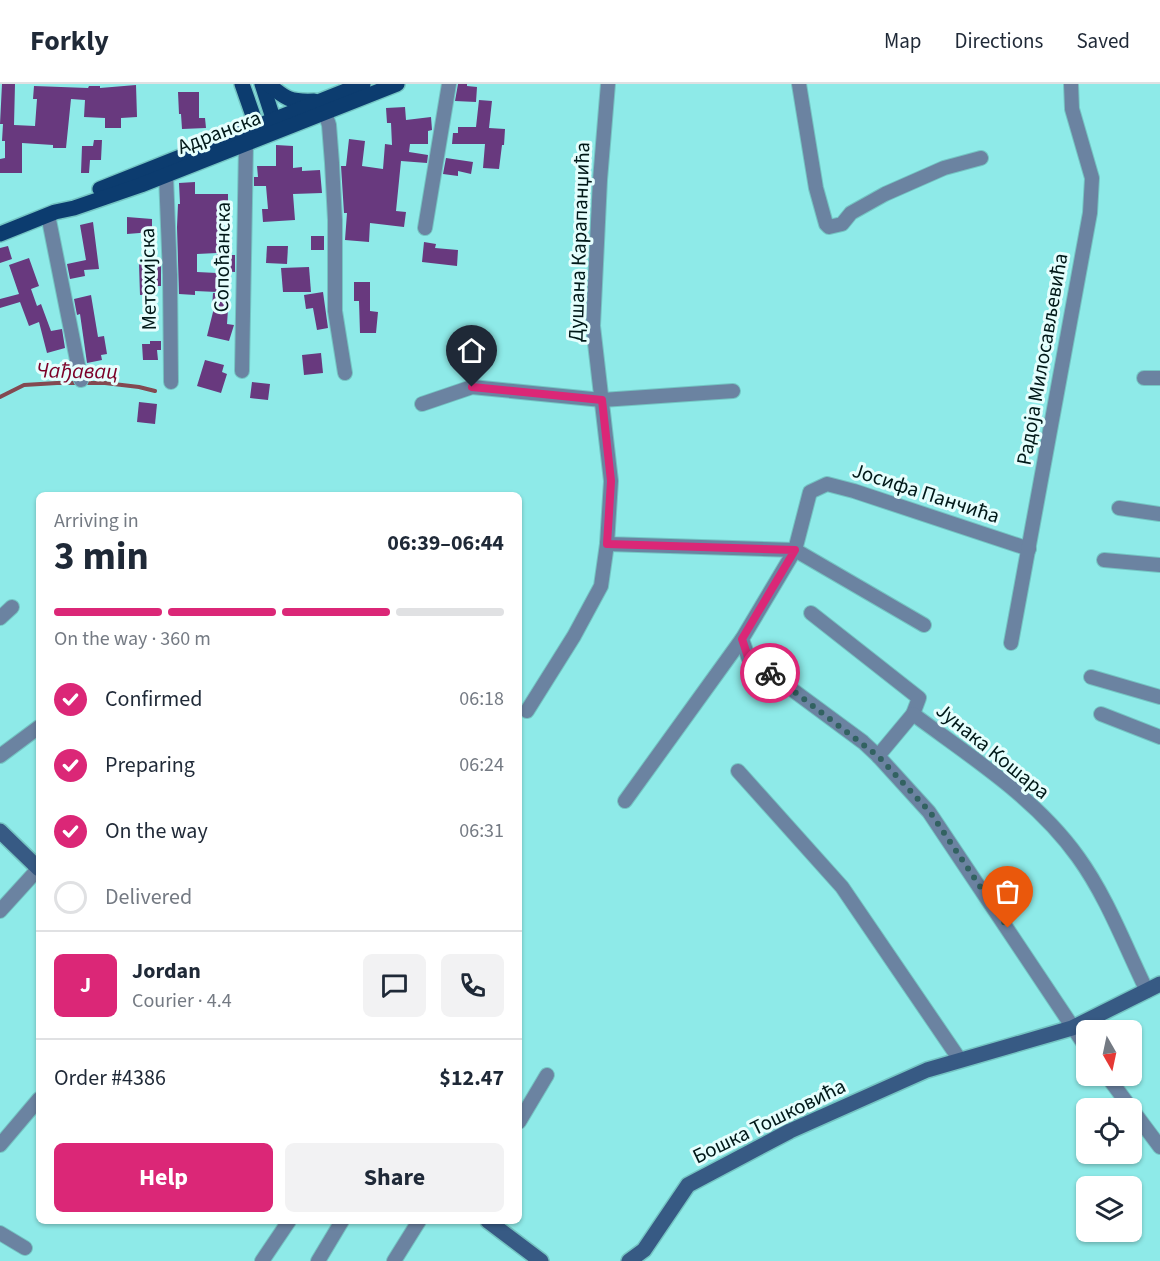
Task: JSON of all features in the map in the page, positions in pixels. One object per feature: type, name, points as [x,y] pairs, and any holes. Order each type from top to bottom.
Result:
[{"type":"main road","points":[[242,84],[248,102],[267,130]]},
{"type":"main road","points":[[262,84],[267,130]]},
{"type":"main road","points":[[268,84],[278,94],[289,99],[322,107],[363,84]]},
{"type":"main road","name":"Адранска","points":[[51,214],[72,200],[216,143],[267,130],[322,107],[397,84]]},
{"type":"main road","points":[[216,143],[239,126],[246,114],[248,102]]},
{"type":"main road","name":"Адранска","points":[[0,234],[51,214],[166,176],[246,144],[267,130]]},
{"type":"street","points":[[424,228],[449,84]]},
{"type":"street","name":"Душана Карапанџића","points":[[526,711],[574,636],[601,586],[607,544],[611,481],[593,326],[608,84]]},
{"type":"street","points":[[799,84],[816,188],[826,224],[829,227],[842,224],[851,213],[885,194],[944,168],[981,158]]},
{"type":"street","name":"Радоја Милосављевића","points":[[1011,643],[1090,213],[1092,178],[1072,109],[1071,84]]},
{"type":"street","points":[[322,107],[329,125],[336,311],[345,373]]},
{"type":"street","name":"Сопоћанска","points":[[242,370],[246,144]]},
{"type":"street","name":"Метохијска","points":[[166,176],[171,382]]},
{"type":"street","points":[[51,214],[81,380]]},
{"type":"street","points":[[1144,378],[1160,378]]},
{"type":"street","points":[[422,404],[472,387],[602,400],[733,391]]},
{"type":"street","name":"Јосифа Панчића","points":[[795,550],[810,492],[827,484],[1029,549]]},
{"type":"street","points":[[1119,508],[1160,513]]},
{"type":"street","points":[[607,544],[795,550],[924,625]]},
{"type":"street","points":[[625,801],[742,639],[795,550]]},
{"type":"street","points":[[1104,560],[1160,565]]},
{"type":"street","points":[[0,618],[12,608]]},
{"type":"street","points":[[811,613],[919,698],[913,714]]},
{"type":"street","points":[[742,639],[748,657],[862,742],[930,812],[1076,1033]]},
{"type":"street","points":[[1091,677],[1160,697]]},
{"type":"street","name":"Јунака Кошара","points":[[878,756],[913,714],[1020,795],[1078,857],[1153,987]]},
{"type":"street","points":[[1101,714],[1160,737]]},
{"type":"street","points":[[0,756],[36,729]]},
{"type":"street","points":[[738,771],[842,887],[960,1060]]},
{"type":"street","points":[[0,831],[36,865]]},
{"type":"street","points":[[0,910],[36,871]]},
{"type":"street","name":"Бошка Тошковића","points":[[629,1261],[644,1250],[688,1185],[796,1128],[927,1070],[1072,1028],[1153,987]]},
{"type":"street","points":[[522,1117],[548,1075]]},
{"type":"street","points":[[1114,1086],[1160,1147]]},
{"type":"street","points":[[0,1145],[36,1103]]},
{"type":"street","points":[[262,1261],[287,1224]]},
{"type":"street","points":[[318,1261],[340,1224]]},
{"type":"street","points":[[394,1261],[417,1224]]},
{"type":"street","points":[[492,1224],[541,1261]]},
{"type":"street","points":[[0,1233],[25,1248]]},
{"type":"building","points":[[2,84],[15,84],[14,125],[35,126],[37,99],[33,99],[34,86],[88,88],[89,86],[100,86],[100,88],[136,85],[137,117],[121,118],[121,128],[105,128],[105,118],[84,117],[85,100],[71,99],[66,148],[22,143],[22,173],[0,173],[0,159],[5,158],[5,141],[2,141],[3,124],[0,124]]},
{"type":"building","points":[[458,84],[477,87],[476,102],[455,101]]},
{"type":"building","points":[[178,92],[199,92],[199,118],[205,118],[206,128],[182,129]]},
{"type":"building","points":[[479,100],[492,101],[489,128],[505,129],[499,169],[483,168],[485,144],[452,144],[453,133],[458,133],[458,127],[476,127]]},
{"type":"building","points":[[405,107],[406,120],[431,117],[432,130],[428,131],[428,144],[410,144],[409,152],[428,155],[427,163],[401,161],[396,211],[406,212],[404,227],[370,223],[369,242],[345,240],[347,213],[344,213],[341,166],[346,166],[349,139],[365,141],[362,166],[383,169],[385,144],[392,145],[391,123],[387,123],[386,108]]},
{"type":"building","points":[[94,140],[102,140],[101,160],[90,160],[89,173],[81,173],[82,146],[93,146]]},
{"type":"building","points":[[276,145],[293,146],[293,168],[302,167],[302,171],[320,170],[322,193],[293,194],[295,220],[263,222],[262,209],[268,209],[266,186],[254,186],[254,177],[258,177],[257,166],[276,166]]},
{"type":"building","points":[[446,158],[473,162],[471,174],[458,171],[458,176],[443,174]]},
{"type":"building","points":[[195,182],[195,194],[228,194],[228,216],[223,216],[223,233],[228,233],[229,255],[235,255],[235,272],[216,271],[217,253],[197,254],[197,272],[217,273],[217,292],[195,291],[195,295],[179,294],[177,227],[178,204],[180,204],[179,183]]},
{"type":"building","points":[[127,217],[152,219],[152,232],[127,234]]},
{"type":"building","points":[[93,222],[99,269],[84,270],[85,276],[70,279],[67,264],[86,260],[80,225]]},
{"type":"building","points":[[311,236],[324,236],[324,250],[311,250]]},
{"type":"building","points":[[424,242],[436,244],[435,248],[458,250],[457,266],[422,262]]},
{"type":"building","points":[[8,246],[12,259],[0,263],[0,248]]},
{"type":"building","points":[[267,246],[288,246],[287,264],[266,263]]},
{"type":"building","points":[[29,258],[39,286],[31,289],[37,306],[41,304],[51,331],[62,329],[65,348],[47,353],[39,322],[29,326],[20,302],[0,308],[0,299],[19,294],[9,265]]},
{"type":"building","points":[[139,264],[161,264],[161,286],[151,286],[151,295],[140,295]]},
{"type":"building","points":[[309,267],[311,292],[283,292],[281,268]]},
{"type":"building","points":[[354,282],[370,282],[370,311],[378,312],[376,333],[360,333],[359,301],[354,301]]},
{"type":"building","points":[[323,292],[328,328],[317,330],[313,308],[306,309],[304,295]]},
{"type":"building","points":[[213,293],[229,294],[227,324],[234,325],[229,341],[207,336],[214,308],[212,308]]},
{"type":"building","points":[[91,295],[98,337],[104,336],[107,354],[101,355],[102,360],[87,363],[80,314],[77,315],[74,299]]},
{"type":"building","points":[[150,341],[161,341],[161,350],[157,350],[158,360],[143,360],[142,344],[150,344]]},
{"type":"building","points":[[321,353],[323,373],[304,375],[302,355]]},
{"type":"building","points":[[205,360],[224,365],[222,372],[227,374],[221,393],[197,386]]},
{"type":"building","points":[[252,382],[270,384],[268,400],[250,398]]},
{"type":"building","points":[[139,402],[157,404],[155,424],[137,422]]},
{"type":"waterway","name":"Чађавац","points":[[0,397],[24,385],[57,383],[105,383],[155,391]]},
{"type":"way so far","points":[[770,673],[878,756],[930,812],[1008,928]]},
{"type":"route","points":[[472,387],[602,400],[611,481],[607,544],[795,550],[742,639],[748,657],[770,673]]}]
